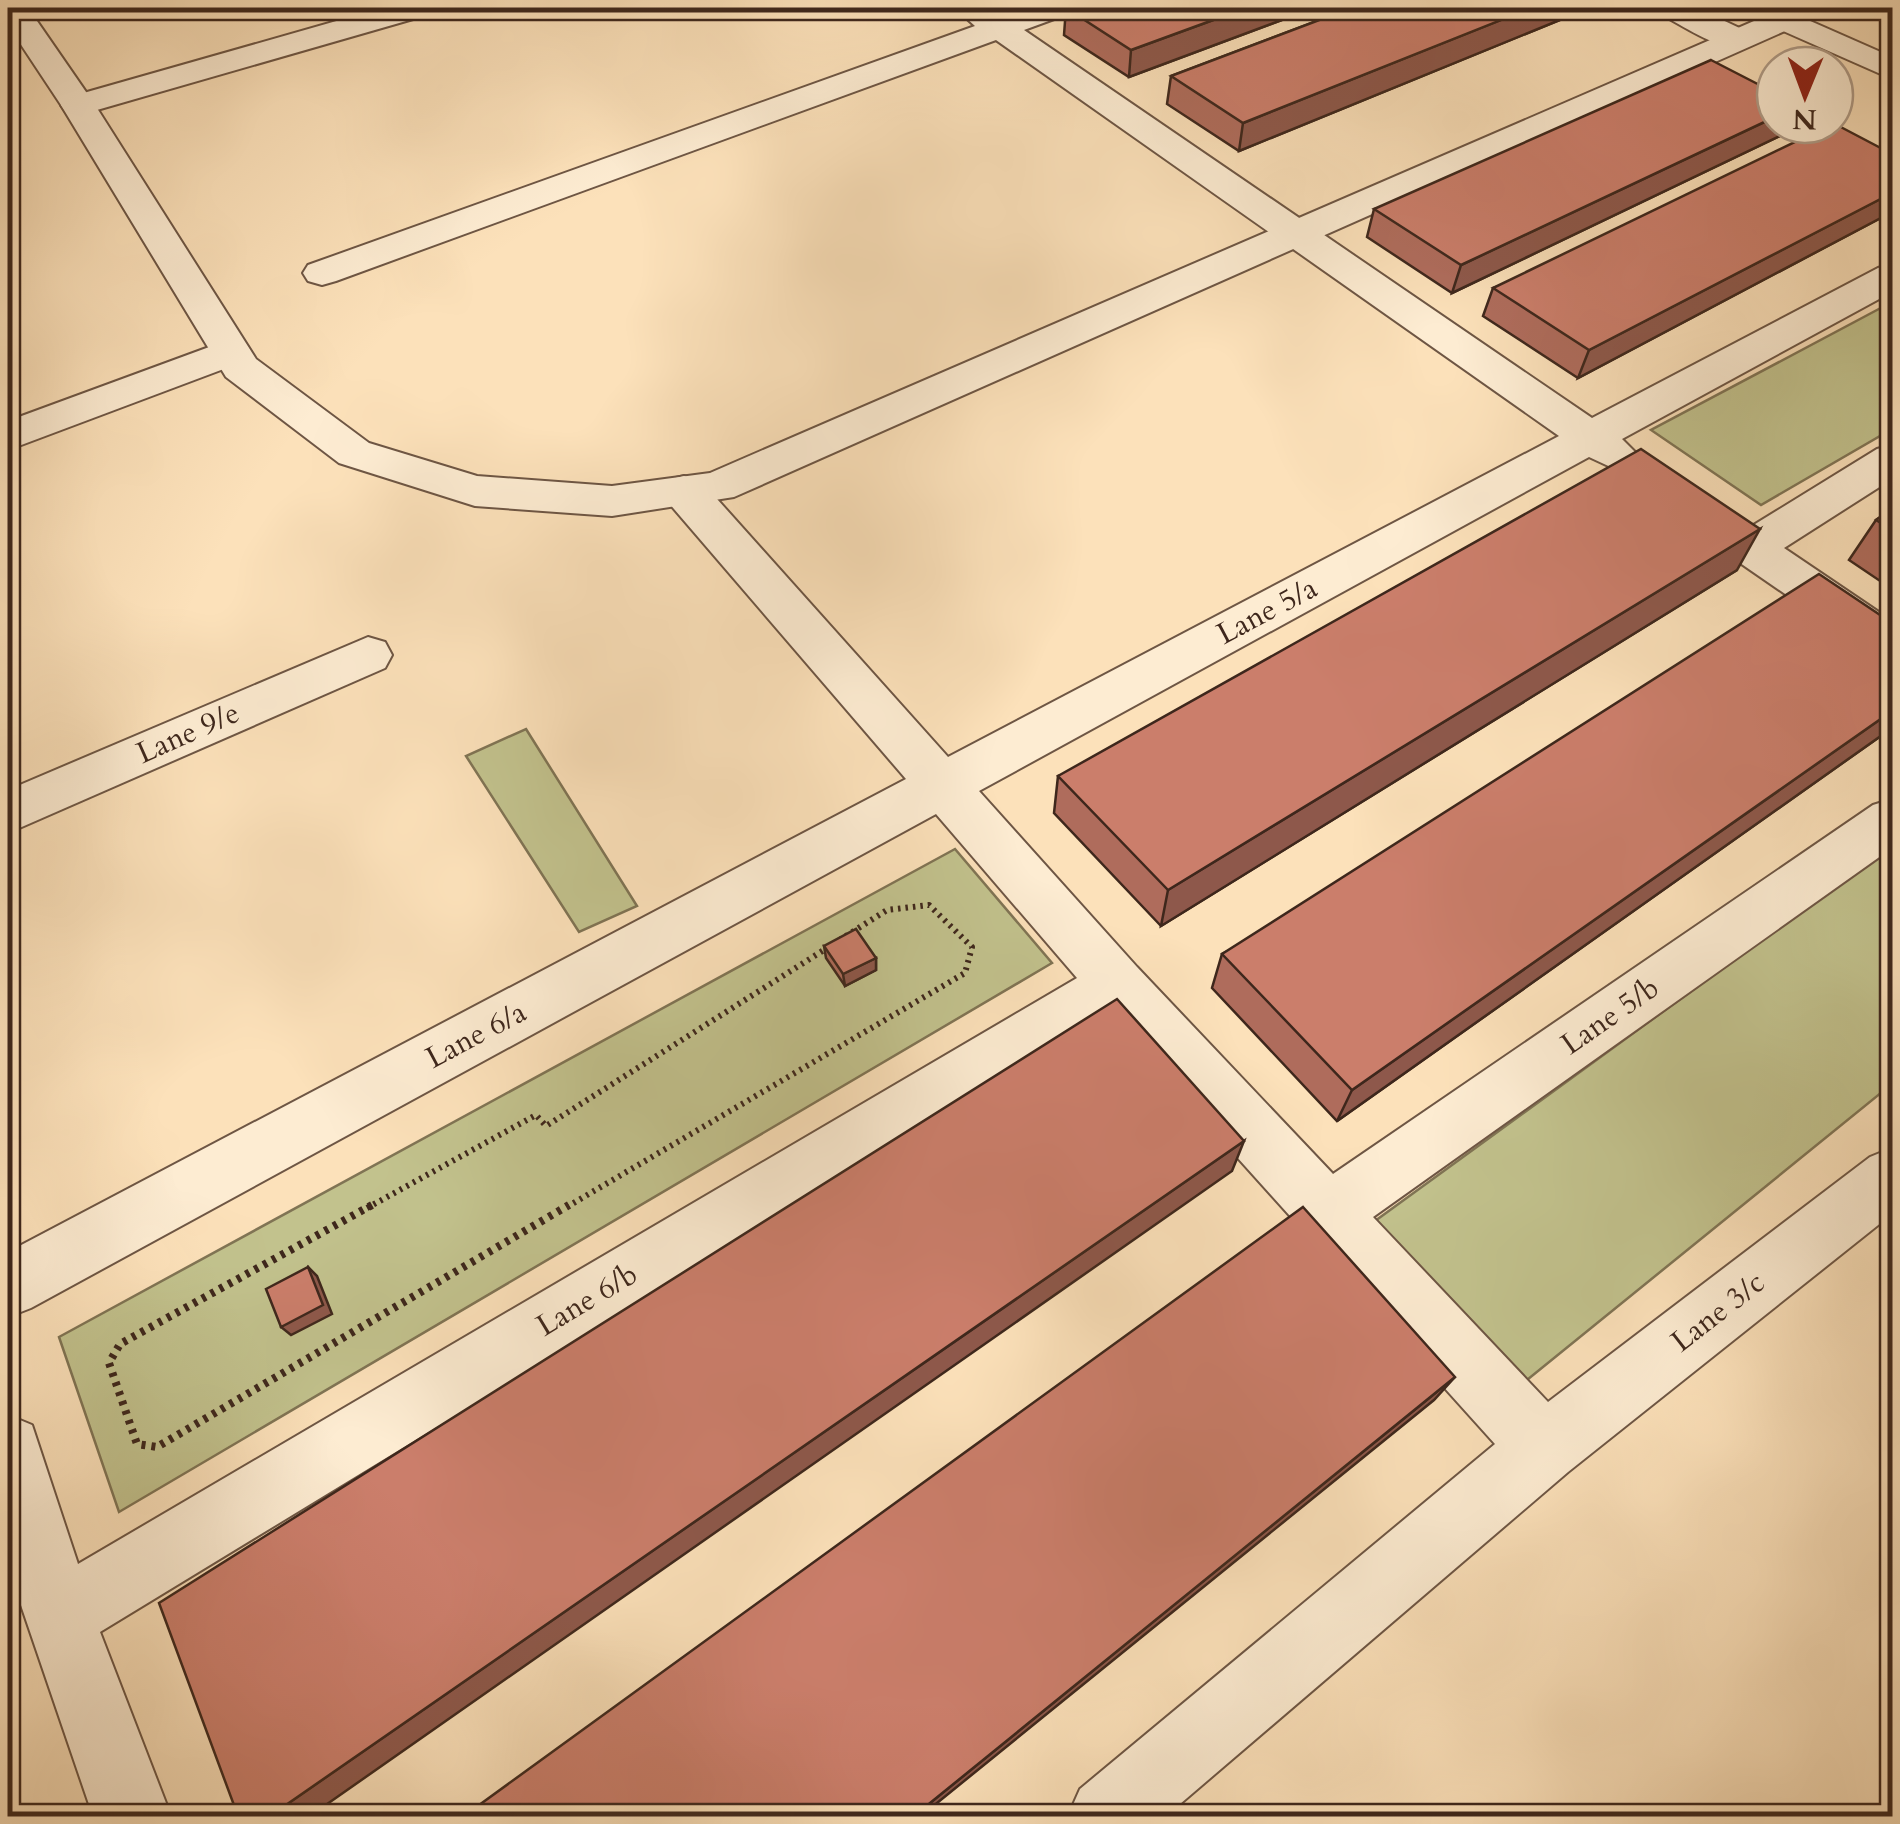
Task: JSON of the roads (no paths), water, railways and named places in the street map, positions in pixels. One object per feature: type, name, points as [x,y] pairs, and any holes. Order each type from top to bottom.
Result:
[{"type":"street","points":[[12,8],[78,105],[241,368],[354,454],[475,491],[612,501],[718,487],[1296,232],[1698,71],[1736,39],[1796,13],[1892,69]]},
{"type":"street","points":[[78,105],[416,8]]},
{"type":"street","points":[[322,273],[985,17],[1054,8]]},
{"type":"street","points":[[1673,8],[1736,39]]},
{"type":"street","points":[[985,17],[1892,644]]},
{"type":"street","points":[[1838,145],[1892,173]]},
{"type":"street","name":"Lane 5/a","points":[[944,784],[1892,276]]},
{"type":"street","points":[[8,436],[231,352]]},
{"type":"street","points":[[1751,548],[1892,460]]},
{"type":"street","points":[[684,491],[1116,984],[1544,1448]]},
{"type":"street","name":"Lane 9/e","points":[[8,812],[368,655]]},
{"type":"street","name":"Lane 6/a","points":[[8,1286],[944,784]]},
{"type":"street","name":"Lane 5/b","points":[[1328,1212],[1892,820]]},
{"type":"street","name":"Lane 6/b","points":[[58,1616],[1116,984]]},
{"type":"street","name":"Lane 3/c","points":[[1107,1816],[1544,1448],[1892,1177]]},
{"type":"street","points":[[8,1449],[58,1616],[132,1816]]}]
